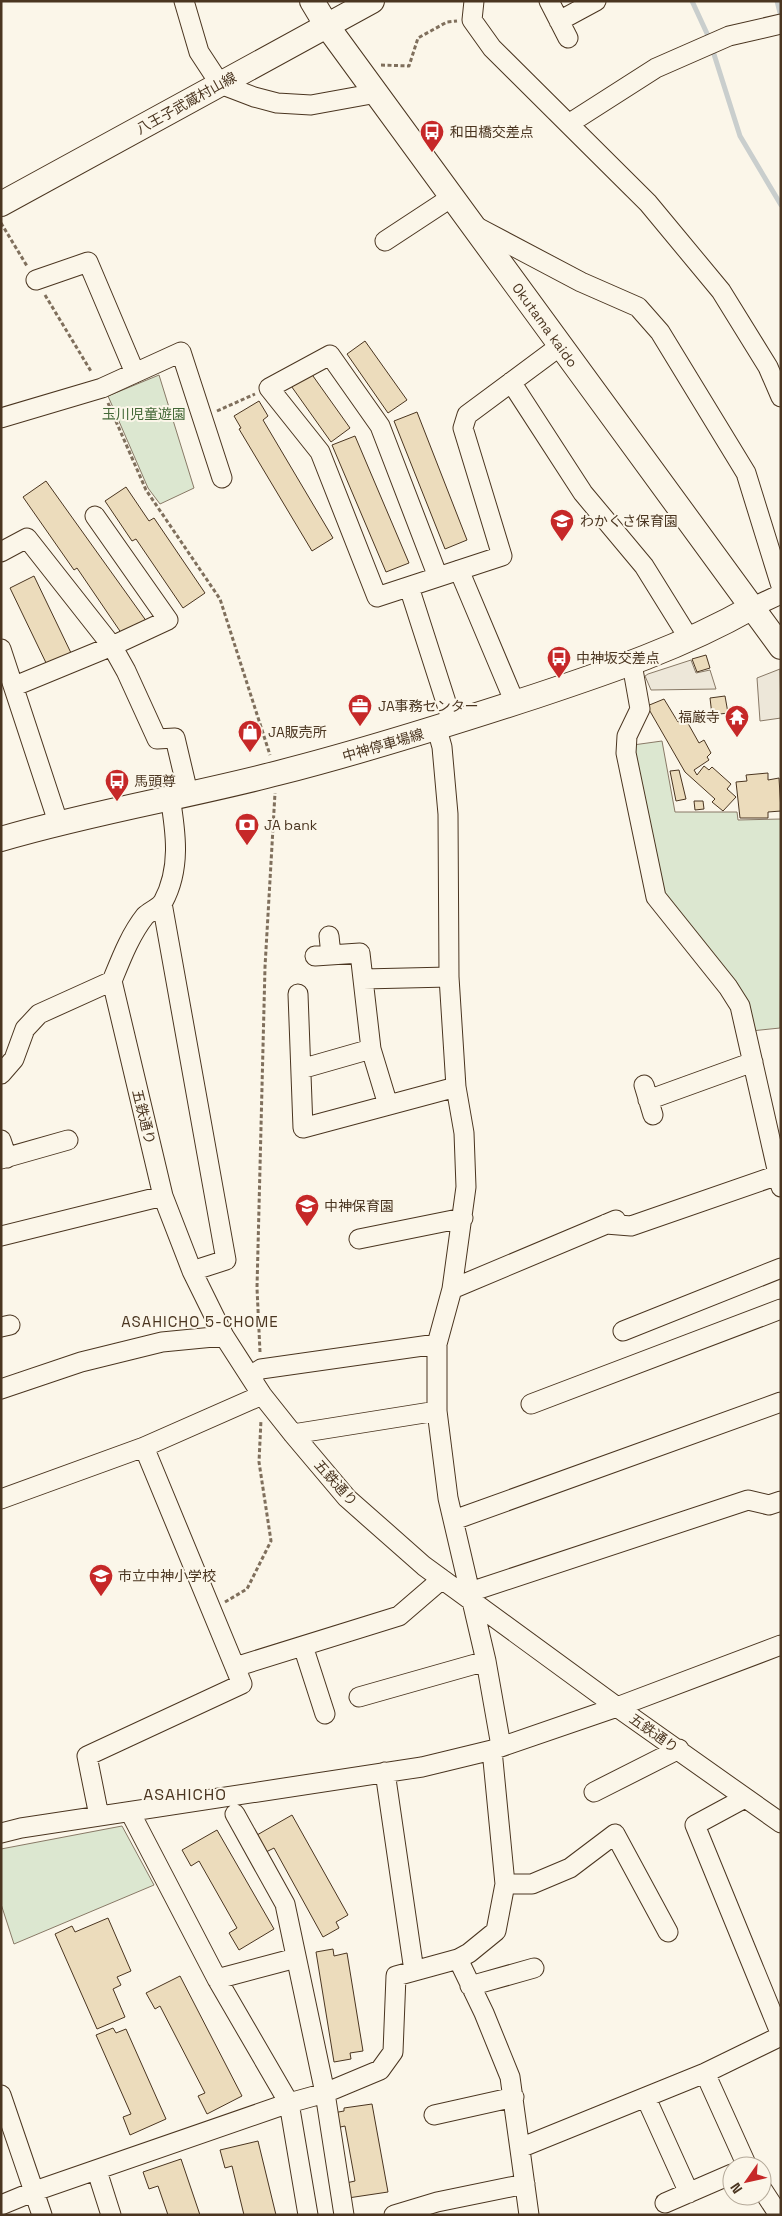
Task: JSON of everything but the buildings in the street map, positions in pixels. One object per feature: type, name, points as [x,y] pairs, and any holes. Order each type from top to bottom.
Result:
[{"type":"main road","name":"Okutama kaido","points":[[312,1],[471,225],[781,647]]},
{"type":"main road","name":"八王子武蔵村山線","points":[[1,204],[372,1]]},
{"type":"main road","name":"中神停車場線","points":[[1,839],[58,822],[276,774],[445,726],[632,664],[690,640],[751,608]]},
{"type":"street","points":[[184,1],[199,52],[220,84],[254,97],[277,103],[311,105],[377,93]]},
{"type":"street","points":[[474,1],[472,20],[492,48],[570,123],[648,203],[721,291],[768,367],[781,397]]},
{"type":"street","points":[[549,1],[568,38]]},
{"type":"street","points":[[559,21],[596,1]]},
{"type":"street","points":[[570,123],[656,68],[729,36],[778,25]]},
{"type":"street","points":[[385,241],[452,198]]},
{"type":"street","points":[[471,225],[581,282],[638,307],[660,332],[746,473],[781,586]]},
{"type":"street","points":[[36,280],[88,262],[135,373]]},
{"type":"street","points":[[438,577],[380,426],[330,355],[269,388],[320,452],[377,597],[409,587],[502,556],[463,428],[467,415],[560,346]]},
{"type":"street","points":[[1,418],[102,388],[181,352],[222,478]]},
{"type":"street","points":[[511,382],[583,493],[644,566],[690,640]]},
{"type":"street","points":[[15,686],[112,646],[168,620],[95,516]]},
{"type":"street","points":[[1,552],[27,538],[112,646],[126,671],[157,739],[175,738],[179,795],[174,874],[162,904],[146,916],[123,953],[112,981],[39,1014],[25,1029],[14,1059],[1,1074]]},
{"type":"street","points":[[459,570],[515,702]]},
{"type":"street","points":[[1,2205],[35,2191],[289,2103],[325,2093],[380,2070],[393,2052],[396,1976],[458,1959],[469,1953],[496,1930],[505,1884],[496,1748],[486,1661],[448,1498],[438,1411],[436,1344],[452,1289],[466,1187],[464,1134],[456,1086],[449,977],[448,814],[442,747],[445,726],[409,587]]},
{"type":"street","points":[[751,608],[781,594]]},
{"type":"street","points":[[1,649],[15,686],[58,822]]},
{"type":"street","points":[[452,1289],[611,1222],[631,1226],[779,1181],[740,1006],[728,987],[656,897],[626,752],[627,736],[640,709],[632,664]]},
{"type":"street","points":[[162,904],[226,1260],[192,1271]]},
{"type":"street","points":[[330,936],[323,956],[360,953],[371,1048],[388,1105]]},
{"type":"street","points":[[363,979],[449,977]]},
{"type":"street","name":"五鉄通り","points":[[112,981],[163,1196],[192,1271],[224,1336],[262,1394],[293,1434],[347,1498],[424,1566],[471,1597],[617,1707],[679,1749],[781,1823]]},
{"type":"street","points":[[298,994],[303,1128],[456,1086]]},
{"type":"street","points":[[301,1069],[371,1048]]},
{"type":"street","points":[[648,1100],[753,1062]]},
{"type":"street","points":[[3,1152],[68,1140]]},
{"type":"street","points":[[1,1236],[163,1196]]},
{"type":"street","points":[[359,1238],[463,1218]]},
{"type":"street","points":[[623,1331],[781,1268]]},
{"type":"street","points":[[531,1404],[781,1309]]},
{"type":"street","points":[[1,1389],[81,1362],[162,1342],[224,1336]]},
{"type":"street","points":[[250,1376],[261,1369],[436,1344]]},
{"type":"street","points":[[1,1499],[144,1447],[262,1394]]},
{"type":"street","points":[[454,1520],[781,1402]]},
{"type":"street","points":[[293,1434],[438,1411]]},
{"type":"street","points":[[99,1816],[87,1756],[242,1684],[144,1447]]},
{"type":"street","points":[[471,1597],[748,1500],[769,1505],[781,1501]]},
{"type":"street","points":[[235,1667],[399,1616],[442,1579]]},
{"type":"street","points":[[1,1833],[21,1828],[422,1767],[496,1748],[617,1707],[781,1645]]},
{"type":"street","points":[[303,1646],[325,1714]]},
{"type":"street","points":[[359,1697],[486,1661]]},
{"type":"street","points":[[594,1792],[679,1749]]},
{"type":"street","points":[[386,1772],[414,1972]]},
{"type":"street","points":[[520,2148],[705,2073],[781,2036],[695,1826],[744,1798]]},
{"type":"street","points":[[130,1812],[217,1979],[289,2103],[308,2215]]},
{"type":"street","points":[[235,1814],[285,1904],[325,2093],[344,2215]]},
{"type":"street","points":[[505,1884],[532,1884],[570,1868],[616,1834],[668,1932]]},
{"type":"street","points":[[217,1979],[296,1958]]},
{"type":"street","points":[[458,1959],[499,2048],[510,2077],[529,2215]]},
{"type":"street","points":[[470,1986],[534,1968]]},
{"type":"street","points":[[705,2073],[742,2156]]},
{"type":"street","points":[[1,2095],[42,2215]]},
{"type":"street","points":[[434,2115],[514,2097]]},
{"type":"street","points":[[646,2098],[689,2193]]},
{"type":"street","points":[[97,2171],[111,2215]]},
{"type":"street","points":[[666,2203],[722,2178]]},
{"type":"street","points":[[394,2215],[439,2208],[524,2184]]},
{"type":"street","points":[[772,2204],[779,2215]]},
{"type":"path","points":[[381,65],[409,66],[418,38],[447,22],[472,20]]},
{"type":"path","points":[[203,418],[269,388]]},
{"type":"path","points":[[211,1610],[247,1589],[271,1541],[259,1462],[262,1394]]},
{"type":"green space","name":"玉川児童遊園","points":[[159,375],[194,488],[160,504],[148,488],[108,396]]},
{"type":"green space","points":[[662,741],[675,812],[737,812],[738,820],[781,819],[780,1028],[751,1031],[660,892],[633,745]]},
{"type":"green space","points":[[122,1826],[154,1885],[14,1944],[1,1904],[1,1849]]},
{"type":"shaded area","points":[[691,660],[696,673],[710,670],[716,689],[651,690],[645,676]]},
{"type":"shaded area","points":[[780,669],[781,718],[760,721],[757,678]]},
{"type":"waterway","points":[[692,1],[710,40]]},
{"type":"waterway","points":[[777,1],[781,17]]},
{"type":"waterway","points":[[712,48],[740,136],[781,205]]},
{"type":"place","name":"和田橋交差点","points":[[432,153]]},
{"type":"place","name":"わかくさ保育園","points":[[562,542]]},
{"type":"place","name":"中神坂交差点","points":[[559,679]]},
{"type":"place","name":"JA事務センター","points":[[360,727]]},
{"type":"place","name":"福厳寺","points":[[737,738]]},
{"type":"place","name":"JA販売所","points":[[250,753]]},
{"type":"place","name":"馬頭尊","points":[[117,802]]},
{"type":"place","name":"JA bank","points":[[247,846]]},
{"type":"place","name":"中神保育園","points":[[307,1227]]},
{"type":"place","name":"市立中神小学校","points":[[101,1597]]},
{"type":"district","name":"ASAHICHO 5-CHOME","points":[[200,1322]]},
{"type":"district","name":"ASAHICHO","points":[[185,1794]]}]
